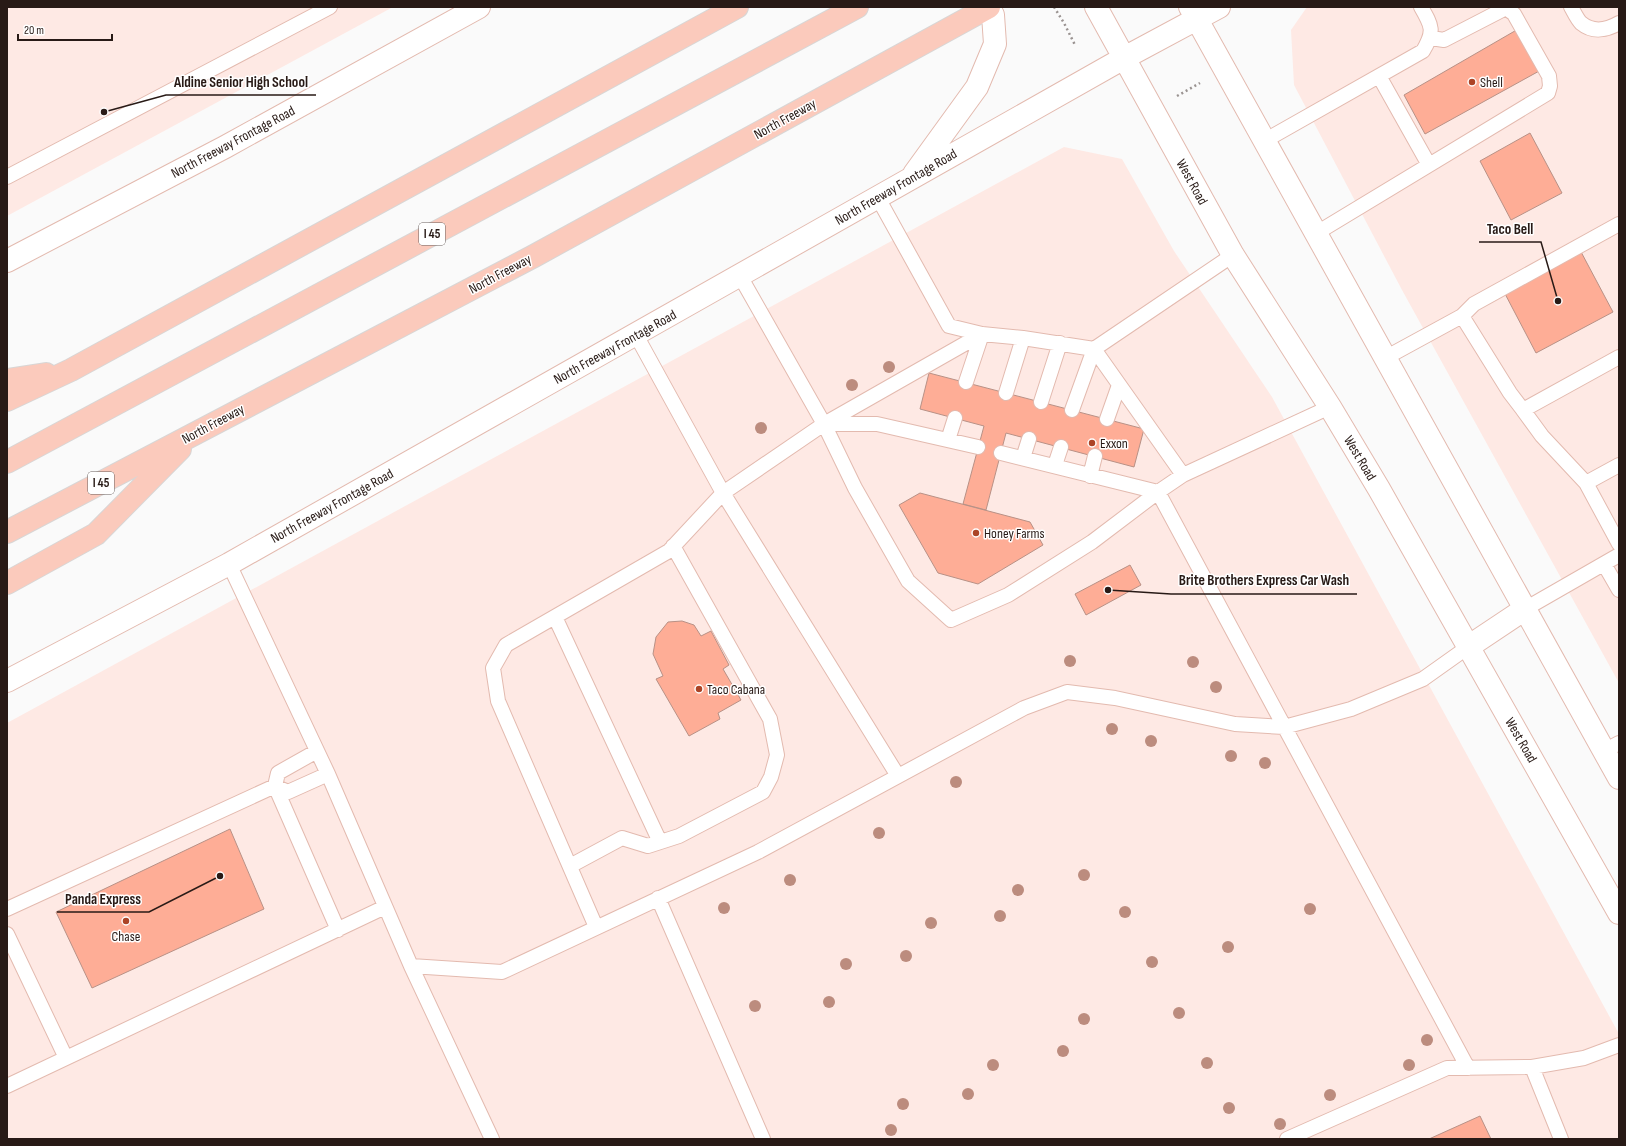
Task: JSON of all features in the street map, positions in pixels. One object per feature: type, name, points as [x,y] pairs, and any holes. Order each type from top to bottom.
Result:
[{"type":"highway","points":[[7,400],[71,370],[737,7]]},
{"type":"highway","name":"I 45","points":[[7,462],[857,7]]},
{"type":"highway","name":"North Freeway","points":[[7,532],[534,256],[989,7]]},
{"type":"highway","points":[[7,380],[71,370]]},
{"type":"highway","points":[[7,583],[96,534],[194,434]]},
{"type":"main road","name":"North Freeway Frontage Road","points":[[7,261],[225,147],[479,7]]},
{"type":"main road","points":[[910,180],[977,87],[995,44],[993,15],[989,7]]},
{"type":"main road","name":"West Road","points":[[1096,7],[1233,256],[1330,407],[1619,913]]},
{"type":"main road","name":"North Freeway Frontage Road","points":[[7,681],[229,564],[636,335],[1124,58],[1193,13],[1219,7]]},
{"type":"main road","points":[[1193,13],[1525,609],[1611,747],[1619,778]]},
{"type":"main road","points":[[1468,647],[1525,609]]},
{"type":"lane","points":[[7,178],[330,7]]},
{"type":"lane","points":[[1264,141],[1423,51],[1431,38],[1430,22],[1421,7]]},
{"type":"lane","points":[[1571,7],[1580,23],[1594,30],[1610,29],[1619,23]]},
{"type":"lane","points":[[1315,234],[1548,93],[1550,86],[1549,76],[1514,14],[1506,8],[1444,40],[1431,38]]},
{"type":"lane","points":[[1379,76],[1429,166]]},
{"type":"lane","points":[[878,198],[949,326],[982,334],[1023,338],[1094,349],[1183,475]]},
{"type":"lane","points":[[1385,358],[1462,316],[1474,304],[1619,224]]},
{"type":"lane","points":[[1072,410],[1094,349],[1233,256]]},
{"type":"lane","points":[[740,276],[824,424],[855,488],[908,581],[951,620],[1008,595],[1092,542],[1183,475],[1330,407]]},
{"type":"lane","points":[[1462,316],[1510,394],[1542,436],[1586,483],[1619,544]]},
{"type":"lane","points":[[966,382],[982,334]]},
{"type":"lane","points":[[596,927],[498,701],[494,668],[506,646],[669,551],[723,493],[824,424],[982,334]]},
{"type":"lane","points":[[636,335],[723,493],[898,776]]},
{"type":"lane","points":[[1006,393],[1023,338]]},
{"type":"lane","points":[[1041,402],[1060,343]]},
{"type":"lane","points":[[1523,410],[1619,357]]},
{"type":"lane","points":[[1107,419],[1119,385]]},
{"type":"lane","points":[[948,440],[956,418]]},
{"type":"lane","points":[[824,424],[877,424],[978,447]]},
{"type":"lane","points":[[1023,458],[1029,439]]},
{"type":"lane","points":[[1055,465],[1061,447]]},
{"type":"lane","points":[[1001,453],[1055,465],[1090,476],[1158,492],[1468,1068]]},
{"type":"lane","points":[[1090,476],[1095,456]]},
{"type":"lane","points":[[1586,483],[1619,465]]},
{"type":"lane","points":[[570,866],[622,838],[648,846],[679,836],[763,792],[771,778],[777,755],[770,719],[673,546]]},
{"type":"lane","points":[[1525,609],[1619,555]]},
{"type":"lane","points":[[229,564],[328,774],[385,907],[492,1139]]},
{"type":"lane","points":[[1604,564],[1619,590]]},
{"type":"lane","points":[[555,617],[660,842]]},
{"type":"lane","points":[[412,966],[502,972],[758,852],[1024,708],[1067,692],[1115,698],[1235,724],[1284,727],[1352,709],[1423,679],[1468,647]]},
{"type":"lane","points":[[317,751],[278,772],[275,786],[338,930]]},
{"type":"lane","points":[[7,909],[275,786],[288,792],[328,774]]},
{"type":"lane","points":[[658,898],[763,1139]]},
{"type":"lane","points":[[7,1086],[385,907]]},
{"type":"lane","points":[[7,934],[66,1058]]},
{"type":"lane","points":[[1287,1139],[1447,1068],[1532,1067],[1584,1058],[1619,1045]]},
{"type":"lane","points":[[1532,1067],[1561,1139]]},
{"type":"path","points":[[1054,7],[1075,45]]},
{"type":"path","points":[[1177,97],[1205,80]]},
{"type":"shaded area","points":[[7,7],[393,7],[7,216]]},
{"type":"shaded area","points":[[1307,7],[1619,7],[1619,683],[1402,290],[1294,85],[1291,30]]},
{"type":"shaded area","points":[[1064,147],[1122,159],[1174,251],[1272,397],[1619,1034],[1619,1139],[7,1139],[7,723]]},
{"type":"building","name":"Shell","points":[[1520,28],[1541,70],[1425,134],[1404,95]]},
{"type":"building","points":[[1530,133],[1562,193],[1511,220],[1480,161]]},
{"type":"building","points":[[1580,250],[1613,312],[1536,353],[1503,290]]},
{"type":"building","name":"Exxon","points":[[929,373],[1144,429],[1134,467],[1006,433],[986,510],[963,504],[984,426],[920,409]]},
{"type":"building","name":"Honey Farms","points":[[920,493],[1030,522],[1043,545],[978,584],[938,573],[899,505]]},
{"type":"building","points":[[1130,565],[1141,585],[1086,615],[1075,594]]},
{"type":"building","name":"Taco Cabana","points":[[682,621],[694,625],[701,636],[711,631],[729,665],[723,669],[741,700],[718,713],[720,719],[689,736],[656,679],[663,676],[653,654],[656,637],[668,622]]},
{"type":"building","points":[[230,829],[264,909],[92,988],[56,912]]},
{"type":"building","points":[[1480,1116],[1491,1139],[1429,1139]]},
{"type":"place","name":"Shell","points":[[1472,82]]},
{"type":"place","name":"Aldine Senior High School","points":[[104,112]]},
{"type":"place","name":"Taco Bell","points":[[1558,301]]},
{"type":"place","name":"Exxon","points":[[1092,443]]},
{"type":"place","name":"Honey Farms","points":[[976,533]]},
{"type":"place","name":"Brite Brothers Express Car Wash","points":[[1108,590]]},
{"type":"place","name":"Taco Cabana","points":[[699,689]]},
{"type":"place","name":"Panda Express","points":[[220,876]]},
{"type":"place","name":"Chase","points":[[126,921]]}]
